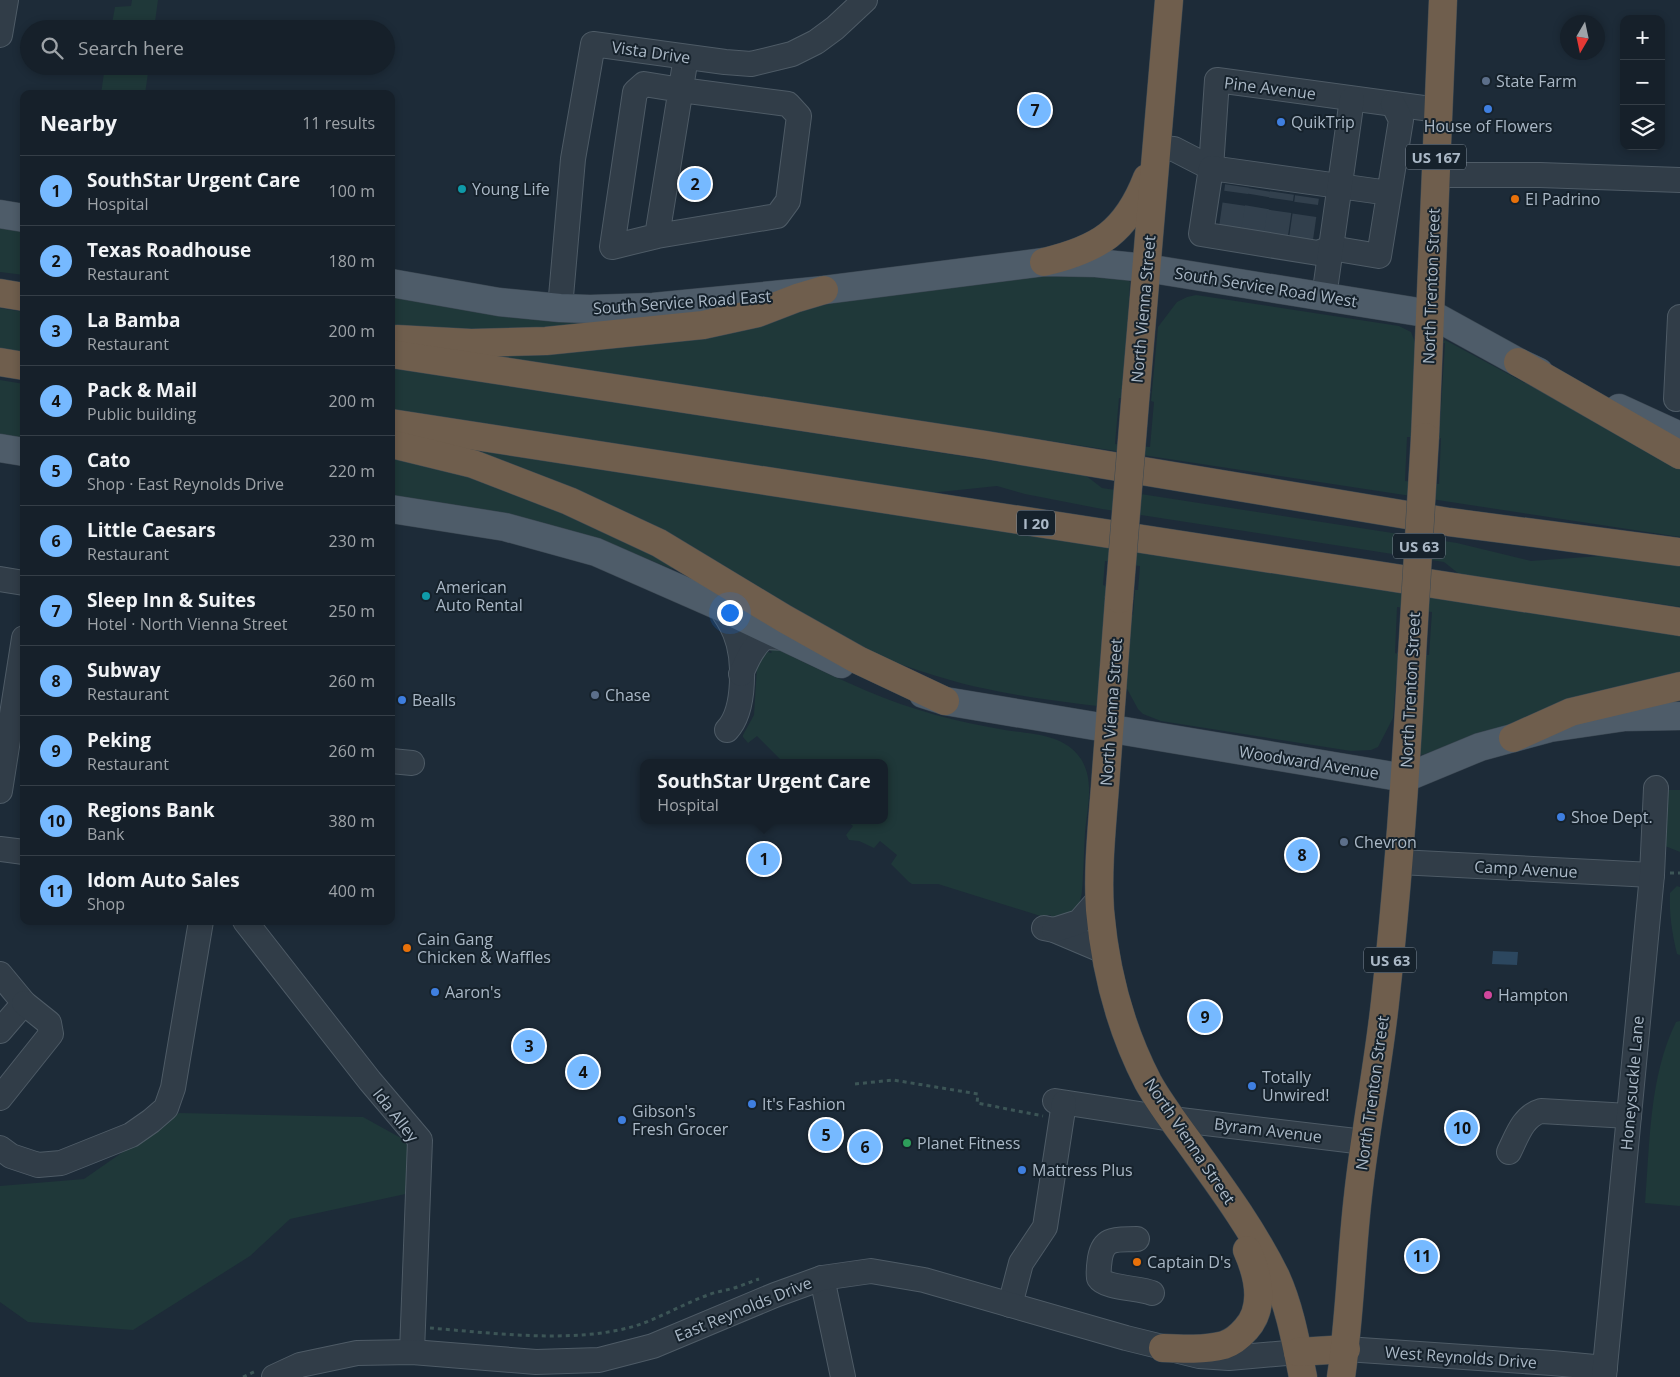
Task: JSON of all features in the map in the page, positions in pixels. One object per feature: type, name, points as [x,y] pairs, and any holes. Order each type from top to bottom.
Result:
[{"type":"highway","name":"North Vienna Street","points":[[1169,0],[1109,729],[1101,847],[1100,898],[1106,952],[1112,984],[1127,1032],[1148,1082],[1258,1244],[1276,1278],[1291,1319],[1300,1364]]},
{"type":"highway","name":"North Trenton Street","points":[[1342,1377],[1346,1349],[1357,1199],[1364,1142],[1380,1051],[1399,862],[1425,437],[1442,0]]},
{"type":"highway","points":[[1044,262],[1068,256],[1090,247],[1116,229],[1129,215],[1141,194],[1155,154]]},
{"type":"highway","points":[[395,338],[471,343],[546,341],[703,326],[758,312],[824,290]]},
{"type":"highway","points":[[0,293],[20,296]]},
{"type":"highway","points":[[395,355],[986,445],[1449,522],[1680,552]]},
{"type":"highway","points":[[0,362],[20,365]]},
{"type":"highway","points":[[1518,362],[1680,455]]},
{"type":"highway","name":"I 20","points":[[395,424],[1680,622]]},
{"type":"highway","points":[[395,445],[473,464],[569,501],[641,534],[784,619],[858,660],[945,701]]},
{"type":"highway","points":[[1513,738],[1571,712],[1680,686]]},
{"type":"highway","points":[[1162,1348],[1183,1350],[1224,1344],[1248,1328],[1257,1309],[1258,1283],[1253,1263],[1234,1219],[1210,1172]]},
{"type":"highway","points":[[1300,1364],[1346,1349]]},
{"type":"main road","points":[[0,214],[20,217]]},
{"type":"main road","name":"South Service Road West","points":[[824,290],[1044,262],[1096,263],[1146,268],[1431,314],[1518,362],[1680,436]]},
{"type":"main road","name":"South Service Road East","points":[[395,284],[498,302],[590,309],[653,307],[824,290]]},
{"type":"main road","points":[[0,448],[20,451]]},
{"type":"main road","name":"Woodward Avenue","points":[[395,510],[505,527],[596,552],[719,606],[855,671],[945,701],[1405,778]]},
{"type":"main road","points":[[1405,778],[1480,747],[1550,728],[1626,717],[1680,716]]},
{"type":"street","points":[[0,35],[6,0]]},
{"type":"street","name":"Vista Drive","points":[[560,308],[573,159],[593,44],[751,64],[792,54],[816,42],[865,0]]},
{"type":"street","points":[[657,236],[686,57]]},
{"type":"street","name":"Pine Avenue","points":[[1211,168],[1217,80],[1438,110]]},
{"type":"street","points":[[644,84],[788,104],[800,116],[788,201],[777,216],[657,236],[612,247],[635,92],[644,84]]},
{"type":"street","points":[[1324,297],[1352,99]]},
{"type":"street","points":[[1211,168],[1201,234],[1253,237],[1300,244],[1318,253],[1331,248],[1379,256],[1401,120],[1393,104]]},
{"type":"street","points":[[1155,154],[1174,150],[1211,168],[1261,182],[1309,189],[1340,185],[1389,193]]},
{"type":"street","points":[[1436,175],[1540,175],[1680,180]]},
{"type":"street","points":[[1676,399],[1680,318]]},
{"type":"street","points":[[0,579],[20,582]]},
{"type":"street","points":[[719,606],[735,633],[739,646],[741,674],[739,707],[735,719],[727,730]]},
{"type":"street","points":[[741,674],[750,653],[764,637],[788,638]]},
{"type":"street","points":[[0,791],[18,708],[20,685]]},
{"type":"street","name":"Honeysuckle Lane","points":[[1605,1373],[1652,875],[1656,788]]},
{"type":"street","points":[[0,849],[20,852]]},
{"type":"street","name":"Camp Avenue","points":[[1399,862],[1652,875]]},
{"type":"street","points":[[1100,898],[1079,922],[1049,929],[1106,952]]},
{"type":"street","points":[[0,1148],[12,1156],[38,1165],[61,1163],[131,1135],[166,1108],[173,1088],[200,925]]},
{"type":"street","name":"Ida Alley","points":[[248,925],[370,1081],[420,1140],[412,1352]]},
{"type":"street","points":[[0,974],[24,1003],[50,1023],[51,1034],[0,1098]]},
{"type":"street","points":[[0,1031],[24,1003]]},
{"type":"street","points":[[1010,1305],[1021,1263],[1045,1226],[1057,1107]]},
{"type":"street","name":"Byram Avenue","points":[[1057,1107],[1364,1142]]},
{"type":"street","points":[[1508,1152],[1525,1120],[1533,1113],[1542,1111],[1629,1116]]},
{"type":"street","points":[[1137,1239],[1112,1240],[1105,1244],[1101,1252],[1099,1278],[1100,1281],[1106,1284],[1152,1293]]},
{"type":"street","name":"East Reynolds Drive","points":[[275,1377],[300,1365],[357,1353],[412,1352],[536,1362],[598,1360],[653,1346],[775,1295],[822,1278],[871,1271],[924,1280],[1162,1348],[1214,1358],[1300,1364]]},
{"type":"street","points":[[822,1278],[843,1377]]},
{"type":"street","name":"West Reynolds Drive","points":[[1346,1349],[1520,1369],[1605,1373]]},
{"type":"path","points":[[855,1084],[893,1080],[978,1094],[977,1103],[1057,1107]]},
{"type":"path","points":[[427,1328],[495,1334],[558,1336],[613,1331],[635,1326],[708,1295],[732,1289],[754,1280]]},
{"type":"green space","points":[[132,0],[158,0],[155,20],[113,20],[115,7],[131,6]]},
{"type":"green space","points":[[104,75],[148,75],[146,90],[102,90]]},
{"type":"green space","points":[[0,226],[20,229],[20,274],[0,272]]},
{"type":"green space","points":[[1048,275],[1120,278],[1130,282],[1122,398],[1119,398],[1115,444],[1150,447],[1154,402],[1151,401],[1158,327],[1177,302],[1187,297],[1196,295],[1399,326],[1411,332],[1417,347],[1411,437],[1407,437],[1405,481],[1439,484],[1441,438],[1439,438],[1445,343],[1442,343],[1445,340],[1680,466],[1680,537],[500,357],[500,352],[796,311],[867,296]]},
{"type":"green space","points":[[395,295],[618,319],[572,330],[395,329]]},
{"type":"green space","points":[[0,308],[20,311],[20,352],[0,349]]},
{"type":"green space","points":[[395,369],[1085,475],[1102,488],[1457,543],[1531,561],[1615,555],[1680,566],[1680,607],[1459,574],[1444,562],[1102,509],[1025,494],[997,486],[930,493],[395,411]]},
{"type":"green space","points":[[0,380],[20,383],[20,439],[0,436]]},
{"type":"green space","points":[[484,451],[1680,635],[1680,674],[1603,692],[1422,755],[1420,754],[1426,655],[1429,655],[1432,612],[1397,607],[1395,653],[1398,654],[1393,718],[1378,747],[1371,750],[1351,751],[1161,721],[1143,714],[1138,709],[1126,687],[1129,615],[1133,615],[1135,590],[1138,590],[1140,566],[1105,561],[1103,585],[1106,586],[1097,706],[1001,692],[948,679],[884,659],[480,455]]},
{"type":"green space","points":[[395,458],[499,484],[675,564],[672,569],[623,549],[395,497]]},
{"type":"green space","points":[[769,646],[793,652],[791,656],[857,687],[935,715],[1005,730],[1036,734],[1066,744],[1081,759],[1088,776],[1089,786],[1082,892],[1081,899],[1074,910],[1061,917],[1050,918],[1051,915],[1048,915],[1047,918],[938,884],[912,884],[891,864],[897,855],[880,841],[874,848],[859,841],[849,840],[846,835],[853,826],[851,824],[888,824],[888,759],[780,759],[757,736],[748,743],[743,735],[754,715],[757,666],[763,650],[772,652],[766,648]]},
{"type":"green space","points":[[1665,790],[1680,790],[1680,852],[1665,846]]},
{"type":"green space","points":[[1677,886],[1680,887],[1680,955],[1677,954],[1675,946],[1670,908],[1670,893]]},
{"type":"green space","points":[[1680,1021],[1680,1206],[1645,1203],[1652,1111],[1660,1065],[1676,1022]]},
{"type":"green space","points":[[179,1113],[363,1117],[410,1143],[410,1193],[290,1219],[250,1256],[133,1330],[28,1322],[0,1302],[0,1186],[84,1179]]},
{"type":"water","points":[[1493,951],[1518,952],[1517,965],[1492,964]]},
{"type":"tunnel","points":[[1231,228],[1237,186]]},
{"type":"tunnel","points":[[1253,231],[1260,190]]},
{"type":"tunnel","points":[[1276,235],[1282,193]]},
{"type":"tunnel","points":[[1301,239],[1307,197]]},
{"type":"place","name":"State Farm","points":[[1486,81]]},
{"type":"place","name":"House of Flowers","points":[[1488,109]]},
{"type":"place","name":"Sleep Inn & Suites","points":[[1035,110]]},
{"type":"place","name":"QuikTrip","points":[[1281,122]]},
{"type":"place","name":"Texas Roadhouse","points":[[695,184]]},
{"type":"place","name":"Young Life","points":[[462,189]]},
{"type":"place","name":"El Padrino","points":[[1515,199]]},
{"type":"place","name":"American Auto Rental","points":[[426,596]]},
{"type":"place","name":"Chase","points":[[595,695]]},
{"type":"place","name":"Bealls","points":[[402,700]]},
{"type":"place","name":"Shoe Dept.","points":[[1561,817]]},
{"type":"place","name":"Chevron","points":[[1344,842]]},
{"type":"place","name":"Subway","points":[[1302,855]]},
{"type":"place","name":"SouthStar Urgent Care","points":[[764,859]]},
{"type":"place","name":"Cain Gang Chicken & Waffles","points":[[407,948]]},
{"type":"place","name":"Aaron's","points":[[435,992]]},
{"type":"place","name":"Hampton","points":[[1488,995]]},
{"type":"place","name":"Peking","points":[[1205,1017]]},
{"type":"place","name":"La Bamba","points":[[529,1046]]},
{"type":"place","name":"Pack & Mail","points":[[583,1072]]},
{"type":"place","name":"Totally Unwired!","points":[[1252,1086]]},
{"type":"place","name":"It's Fashion","points":[[752,1104]]},
{"type":"place","name":"Gibson's Fresh Grocer","points":[[622,1120]]},
{"type":"place","name":"Regions Bank","points":[[1462,1128]]},
{"type":"place","name":"Cato","points":[[826,1135]]},
{"type":"place","name":"Planet Fitness","points":[[907,1143]]},
{"type":"place","name":"Little Caesars","points":[[865,1147]]},
{"type":"place","name":"Mattress Plus","points":[[1022,1170]]},
{"type":"place","name":"Idom Auto Sales","points":[[1422,1256]]},
{"type":"place","name":"Captain D's","points":[[1137,1262]]}]
